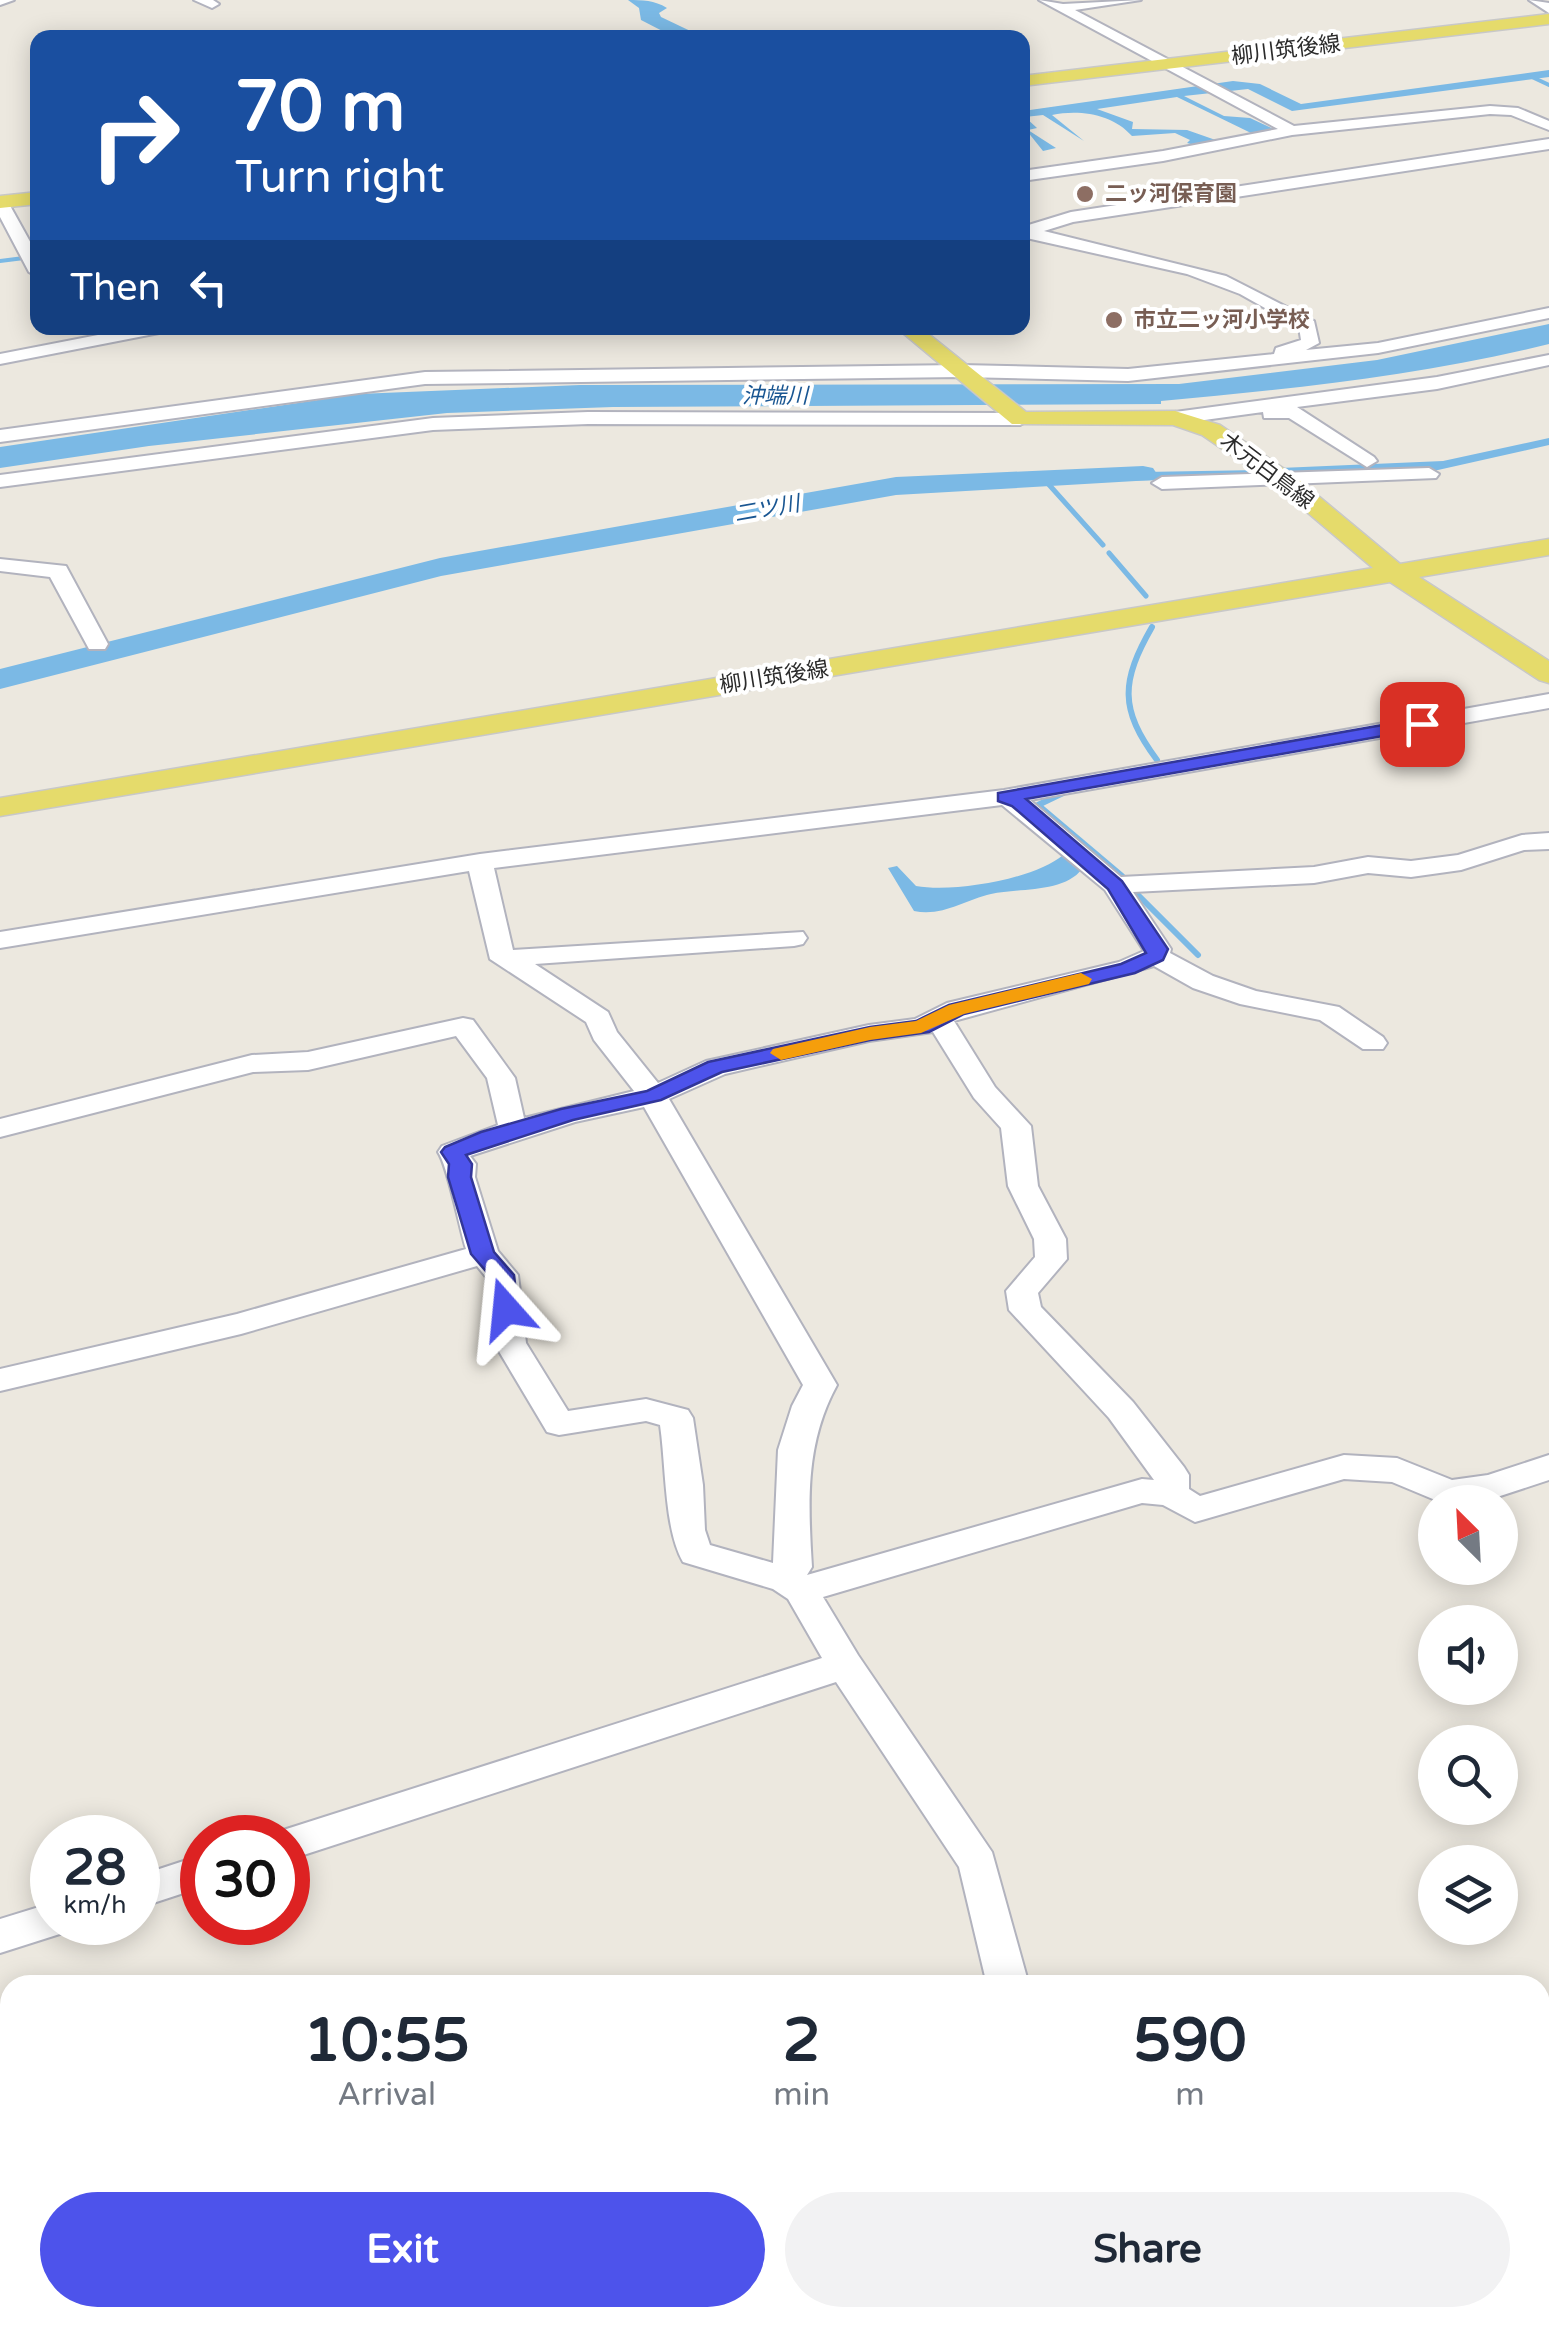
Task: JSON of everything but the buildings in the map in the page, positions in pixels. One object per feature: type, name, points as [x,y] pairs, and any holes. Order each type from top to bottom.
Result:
[{"type":"main road","name":"柳川筑後線","points":[[1030,80],[1549,19]]},
{"type":"main road","points":[[0,202],[30,199]]},
{"type":"main road","points":[[917,335],[1017,417],[1186,421]]},
{"type":"main road","name":"木元白鳥線","points":[[1186,421],[1229,440],[1395,573],[1549,674]]},
{"type":"main road","name":"柳川筑後線","points":[[0,807],[1549,548]]},
{"type":"street","points":[[1046,0],[1292,131]]},
{"type":"street","points":[[1061,8],[1134,0]]},
{"type":"street","points":[[1536,0],[1549,9]]},
{"type":"street","points":[[1030,175],[1162,156],[1292,131],[1502,110],[1549,126]]},
{"type":"street","points":[[1033,228],[1549,144]]},
{"type":"street","points":[[0,202],[30,257]]},
{"type":"street","points":[[1033,228],[1064,242],[1123,252],[1238,286],[1308,325],[1310,343],[1306,346],[1179,370]]},
{"type":"street","points":[[0,436],[425,378],[964,374],[1084,377],[1179,370],[1378,348],[1549,313]]},
{"type":"street","points":[[0,360],[89,335]]},
{"type":"street","points":[[1186,421],[1437,383],[1549,360]]},
{"type":"street","points":[[1186,421],[1294,412],[1368,461]]},
{"type":"street","points":[[0,481],[432,424],[588,418],[1017,417]]},
{"type":"street","points":[[1162,482],[1429,474]]},
{"type":"street","points":[[0,566],[58,571],[97,644]]},
{"type":"street","points":[[0,940],[480,862],[1004,797],[1549,701]]},
{"type":"street","points":[[1004,797],[1018,802],[1115,885],[1158,949],[1156,956]]},
{"type":"street","points":[[1115,885],[1314,875],[1368,865],[1410,869],[1461,862],[1522,843],[1549,841]]},
{"type":"street","points":[[480,862],[500,952],[598,1018],[604,1034],[653,1096],[814,1373],[790,1477],[794,1567],[791,1583],[978,1863],[1006,1975]]},
{"type":"street","points":[[508,958],[794,938]]},
{"type":"street","points":[[1156,956],[1128,968],[957,1009],[921,1027],[716,1067],[653,1096],[518,1128],[453,1152],[460,1164],[460,1177],[483,1254],[502,1275],[510,1343],[559,1424],[646,1410],[676,1418],[686,1485],[687,1530],[696,1553],[791,1583],[1142,1492],[1172,1494],[1195,1510],[1344,1467],[1397,1470],[1450,1493],[1491,1488],[1549,1467]]},
{"type":"street","points":[[1156,956],[1203,982],[1250,998],[1328,1013],[1373,1043]]},
{"type":"street","points":[[938,1018],[984,1092],[1016,1126],[1023,1186],[1050,1240],[1051,1259],[1022,1290],[1025,1310],[1121,1410],[1172,1474],[1172,1494]]},
{"type":"street","points":[[0,1128],[252,1064],[308,1061],[463,1026],[502,1078],[508,1119],[518,1128]]},
{"type":"street","points":[[0,1380],[241,1324],[483,1254]]},
{"type":"street","points":[[310,1837],[845,1665]]},
{"type":"street","points":[[0,1936],[30,1927]]},
{"type":"water","points":[[628,0],[662,5],[667,8],[659,13],[661,17],[688,30],[660,30],[641,20],[639,8]]},
{"type":"water","points":[[1549,70],[1549,77],[1292,111],[1248,89],[1184,96],[1224,116],[1250,118],[1282,133],[1263,137],[1177,97],[1097,109],[1133,122],[1132,129],[1187,130],[1227,144],[1202,147],[1187,143],[1190,140],[1175,133],[1132,136],[1095,115],[1052,115],[1084,141],[1043,115],[1030,116],[1030,110],[1233,81],[1260,84],[1301,104]]},
{"type":"water","points":[[1030,131],[1056,148],[1043,151],[1030,135]]},
{"type":"water","name":"沖端川","points":[[1549,324],[1549,344],[1453,365],[1161,404],[613,407],[447,413],[149,446],[0,468],[0,447],[358,394],[580,385],[1179,384],[1377,360]]},
{"type":"water","points":[[1549,438],[1549,445],[1438,470],[1292,477],[1280,468],[1443,461]]},
{"type":"water","points":[[1260,470],[1273,479],[1090,481],[1085,473]]},
{"type":"water","points":[[1063,855],[1082,869],[1064,882],[991,894],[934,912],[914,911],[888,868],[897,866],[916,886],[951,887],[1014,877]]},
{"type":"waterway","points":[[1532,77],[1549,85]]},
{"type":"waterway","points":[[0,261],[24,258]]},
{"type":"waterway","name":"二ツ川","points":[[0,679],[440,567],[896,486],[1143,474]]},
{"type":"waterway","points":[[1043,478],[1103,545]]},
{"type":"waterway","points":[[1109,553],[1146,596]]},
{"type":"waterway","points":[[1152,627],[1134,663],[1129,695],[1136,725],[1157,760]]},
{"type":"waterway","points":[[1063,793],[1038,805],[1122,876]]},
{"type":"waterway","points":[[1136,893],[1198,955]]},
{"type":"slow traffic","points":[[781,1053],[921,1027],[957,1009],[1081,979]]},
{"type":"place","name":"二ッ河保育園","points":[[1085,194]]},
{"type":"place","name":"市立二ッ河小学校","points":[[1114,320]]},
{"type":"route","points":[[506,1309],[502,1275],[483,1254],[460,1177],[460,1164],[453,1152],[489,1137],[569,1114],[653,1096],[716,1067],[921,1027],[957,1009],[1128,968],[1156,956],[1158,949],[1115,885],[1018,802],[1004,797],[1422,724]]}]
